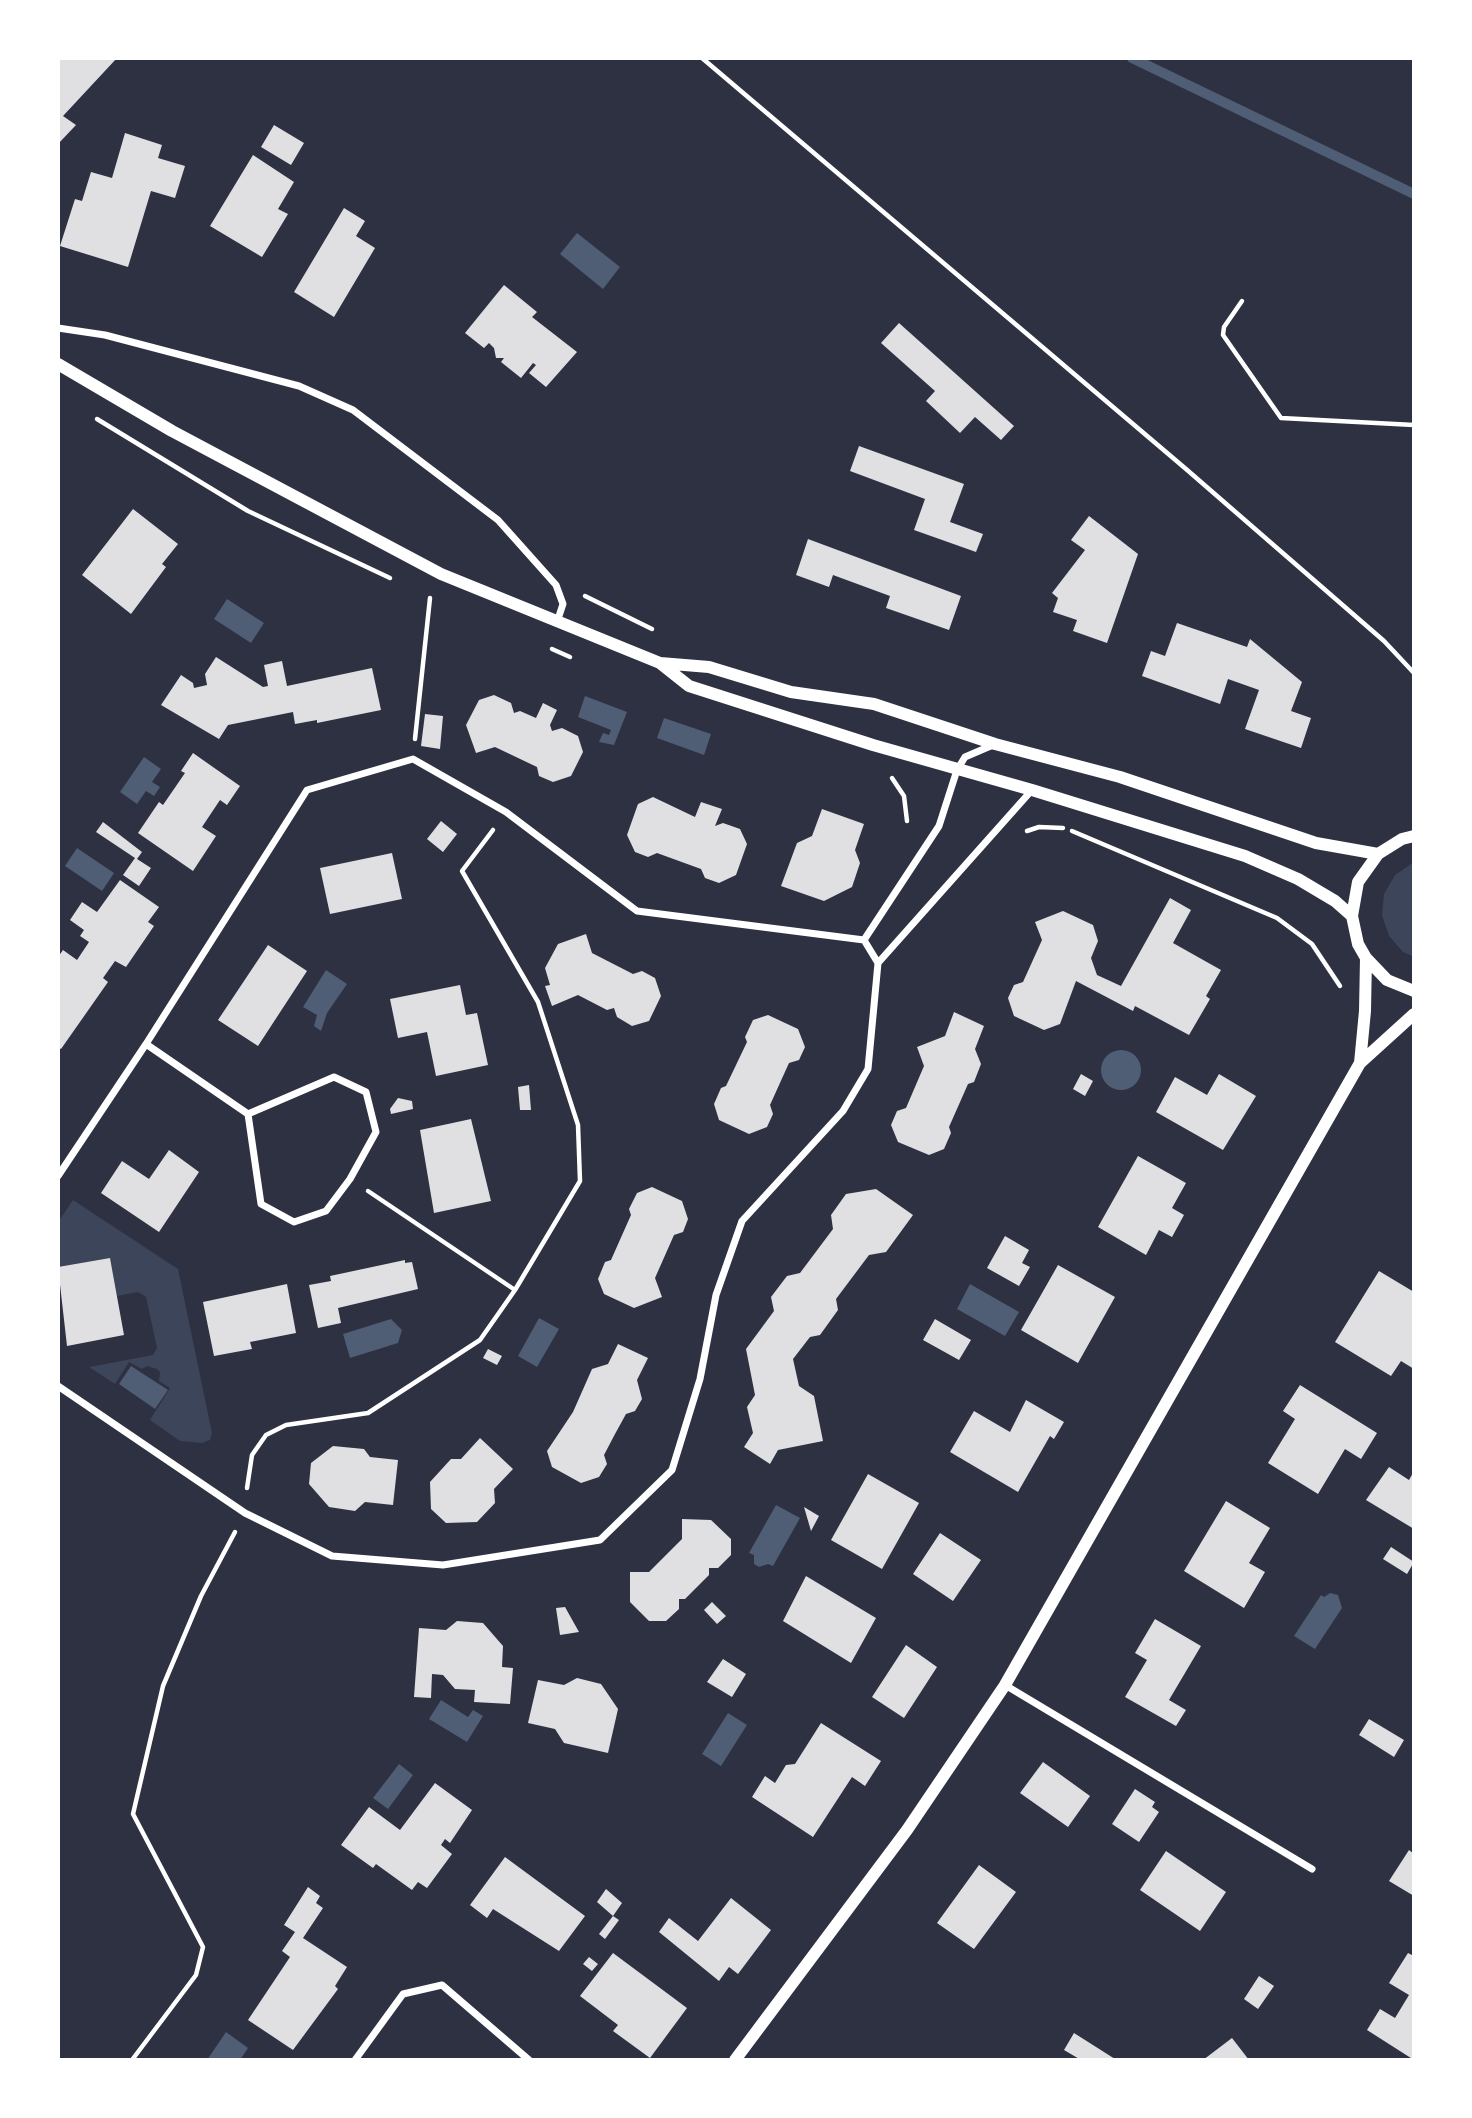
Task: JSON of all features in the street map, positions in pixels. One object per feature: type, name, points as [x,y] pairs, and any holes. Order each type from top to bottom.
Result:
[{"type":"street","points":[[58,328],[105,335],[299,386],[353,410],[498,520],[556,585],[563,604],[556,623]]},
{"type":"street","points":[[58,364],[172,431],[441,574],[660,663],[709,667],[791,692],[874,705],[995,744],[1120,778],[1316,843],[1378,854]]},
{"type":"street","points":[[660,663],[690,686],[957,770],[1032,790],[1245,856],[1298,879],[1335,901],[1352,916]]},
{"type":"street","points":[[864,940],[939,826],[957,770],[965,757],[995,744]]},
{"type":"street","points":[[58,1176],[146,1044],[307,790],[413,759],[506,812],[637,911],[864,940]]},
{"type":"street","points":[[58,1386],[245,1513],[332,1556],[443,1565],[600,1540],[672,1470],[700,1379],[716,1294],[742,1221],[843,1111],[868,1069],[878,963],[1032,790]]},
{"type":"street","points":[[1414,836],[1402,839],[1378,854],[1358,882],[1352,916],[1358,944],[1366,958],[1387,980],[1414,991]]},
{"type":"street","points":[[864,940],[878,963]]},
{"type":"street","points":[[1360,1062],[1366,958]]},
{"type":"street","points":[[735,2060],[907,1830],[1005,1685],[1360,1062],[1414,1014]]},
{"type":"street","points":[[146,1044],[248,1114],[261,1204],[294,1222],[326,1211],[350,1179],[376,1132],[366,1092],[334,1077],[248,1114]]},
{"type":"street","points":[[1005,1685],[1312,1869]]},
{"type":"street","points":[[355,2060],[403,1994],[442,1984],[529,2060]]},
{"type":"street","points":[[515,2060],[520,2052]]},
{"type":"path","points":[[702,58],[1186,469],[1384,641],[1414,673]]},
{"type":"path","points":[[1242,301],[1224,327],[1223,335],[1281,418],[1414,425]]},
{"type":"path","points":[[413,759],[430,598]]},
{"type":"path","points":[[132,2060],[196,1975],[203,1947],[133,1814],[163,1686],[201,1596],[245,1513],[252,1455],[266,1435],[286,1425],[368,1413],[480,1340],[515,1290],[580,1181],[578,1125],[538,1002],[462,871],[506,812]]},
{"type":"path","points":[[1026,832],[1039,827],[1065,828],[1277,918],[1312,944],[1341,987],[1343,997]]},
{"type":"path","points":[[350,1179],[515,1290]]},
{"type":"shaded area","points":[[577,233],[620,267],[603,289],[560,254]]},
{"type":"shaded area","points":[[227,599],[264,623],[251,643],[214,619]]},
{"type":"shaded area","points":[[585,696],[627,712],[614,745],[599,742],[603,733],[609,735],[611,730],[578,717]]},
{"type":"shaded area","points":[[664,718],[711,734],[704,755],[657,738]]},
{"type":"shaded area","points":[[144,757],[161,769],[152,782],[160,787],[154,796],[146,791],[137,804],[120,792]]},
{"type":"shaded area","points":[[77,848],[114,873],[102,891],[65,866]]},
{"type":"shaded area","points":[[1414,862],[1414,957],[1403,952],[1389,936],[1382,915],[1384,894],[1395,875]]},
{"type":"shaded area","points":[[326,970],[347,984],[327,1013],[321,1031],[314,1026],[317,1015],[303,1007]]},
{"type":"shaded area","points":[[1121,1050],[1135,1056],[1141,1070],[1135,1084],[1121,1090],[1107,1084],[1101,1070],[1107,1056]]},
{"type":"shaded area","points":[[73,1200],[178,1269],[212,1433],[210,1440],[202,1443],[180,1441],[150,1420],[170,1388],[159,1381],[160,1372],[157,1369],[147,1366],[142,1369],[129,1362],[115,1384],[89,1367],[153,1355],[157,1348],[146,1297],[138,1292],[117,1296],[110,1258],[58,1267],[58,1222]]},
{"type":"shaded area","points":[[970,1284],[1019,1312],[1005,1336],[957,1309]]},
{"type":"shaded area","points":[[539,1318],[559,1329],[537,1367],[518,1356]]},
{"type":"shaded area","points":[[391,1319],[402,1330],[398,1343],[350,1358],[343,1334]]},
{"type":"shaded area","points":[[131,1366],[168,1390],[155,1409],[119,1384]]},
{"type":"shaded area","points":[[776,1505],[800,1518],[773,1566],[768,1564],[759,1567],[754,1564],[754,1555],[749,1553]]},
{"type":"shaded area","points":[[1330,1593],[1338,1595],[1342,1608],[1315,1649],[1294,1636],[1321,1595],[1324,1597]]},
{"type":"shaded area","points":[[441,1700],[468,1717],[473,1710],[483,1716],[467,1742],[429,1719]]},
{"type":"shaded area","points":[[728,1713],[747,1725],[721,1766],[702,1754]]},
{"type":"shaded area","points":[[399,1764],[413,1775],[388,1809],[373,1798]]},
{"type":"shaded area","points":[[226,2032],[248,2048],[240,2060],[207,2060]]},
{"type":"building","points":[[58,58],[117,58],[63,116],[76,125],[58,144]]},
{"type":"building","points":[[274,125],[304,143],[291,165],[261,147]]},
{"type":"building","points":[[125,133],[162,145],[158,158],[185,166],[175,198],[151,191],[128,267],[60,246],[75,199],[82,201],[91,172],[112,178]]},
{"type":"building","points":[[253,155],[294,182],[278,209],[288,214],[262,257],[210,226]]},
{"type":"building","points":[[344,208],[365,221],[356,236],[375,248],[334,317],[294,292]]},
{"type":"building","points":[[504,285],[537,312],[532,317],[577,352],[546,387],[529,373],[536,365],[533,363],[521,378],[501,362],[504,358],[496,358],[494,348],[489,343],[484,348],[465,333]]},
{"type":"building","points":[[899,323],[1014,426],[1001,440],[975,417],[960,433],[926,401],[935,391],[881,343]]},
{"type":"building","points":[[859,446],[964,484],[950,522],[983,534],[976,552],[914,530],[925,499],[850,471]]},
{"type":"building","points":[[133,509],[178,544],[162,564],[166,567],[131,614],[82,575]]},
{"type":"building","points":[[1089,516],[1138,554],[1107,643],[1073,631],[1077,620],[1053,612],[1058,598],[1052,593],[1085,550],[1071,540]]},
{"type":"building","points":[[808,539],[961,596],[949,630],[886,608],[890,596],[833,575],[829,587],[796,575]]},
{"type":"building","points":[[1177,623],[1247,647],[1250,639],[1302,682],[1291,711],[1311,718],[1301,748],[1245,729],[1259,690],[1228,679],[1220,704],[1142,676],[1151,651],[1165,656]]},
{"type":"building","points":[[216,657],[263,687],[268,686],[264,665],[282,661],[287,686],[372,668],[381,710],[317,723],[317,720],[295,724],[293,712],[228,725],[219,739],[161,705],[181,675],[193,683],[194,688],[207,685],[205,674]]},
{"type":"building","points":[[494,695],[511,703],[514,713],[520,711],[536,718],[543,703],[557,710],[550,725],[552,731],[562,728],[578,736],[583,752],[571,776],[553,782],[539,776],[537,767],[495,747],[476,753],[466,725],[479,700]]},
{"type":"building","points":[[425,714],[443,716],[440,749],[421,746]]},
{"type":"building","points":[[193,753],[240,786],[227,805],[220,800],[202,827],[216,836],[193,871],[138,833],[159,802],[163,805],[185,773],[181,771]]},
{"type":"building","points":[[653,797],[695,817],[701,802],[722,809],[715,826],[723,823],[740,829],[747,844],[736,875],[719,883],[705,878],[701,869],[657,853],[648,857],[635,852],[627,835],[638,804]]},
{"type":"building","points":[[822,809],[864,824],[855,850],[860,863],[852,887],[824,901],[781,886],[797,843],[812,836]]},
{"type":"building","points":[[441,821],[457,834],[443,852],[427,839]]},
{"type":"building","points":[[103,822],[142,852],[137,859],[151,868],[139,886],[123,875],[135,858],[96,832]]},
{"type":"building","points":[[392,853],[402,899],[330,914],[320,868]]},
{"type":"building","points":[[120,880],[159,907],[148,922],[154,926],[126,967],[115,961],[103,978],[108,982],[61,1049],[58,1047],[58,957],[63,950],[77,960],[89,942],[80,936],[84,930],[70,920],[82,902],[97,912]]},
{"type":"building","points":[[1170,898],[1191,910],[1173,943],[1221,970],[1206,996],[1210,999],[1189,1035],[1135,1006],[1133,1011],[1076,981],[1060,1024],[1044,1030],[1014,1016],[1008,998],[1014,985],[1023,982],[1042,940],[1035,922],[1063,911],[1093,925],[1098,941],[1091,958],[1097,975],[1121,986]]},
{"type":"building","points":[[586,934],[592,953],[633,974],[642,971],[655,978],[661,996],[649,1021],[632,1026],[617,1017],[614,1008],[607,1010],[578,995],[552,1006],[545,986],[550,985],[545,968],[558,944]]},
{"type":"building","points":[[268,945],[307,971],[258,1046],[218,1020]]},
{"type":"building","points":[[460,985],[466,1015],[477,1013],[488,1065],[436,1076],[427,1032],[398,1038],[390,999]]},
{"type":"building","points":[[954,1012],[984,1026],[975,1049],[981,1064],[974,1082],[968,1084],[949,1127],[951,1133],[944,1149],[929,1155],[898,1142],[891,1125],[897,1111],[906,1108],[924,1066],[917,1047],[945,1036]]},
{"type":"building","points":[[768,1015],[798,1029],[805,1047],[799,1060],[789,1063],[770,1105],[773,1114],[767,1127],[749,1134],[719,1120],[714,1104],[721,1088],[726,1086],[747,1042],[745,1037],[753,1020]]},
{"type":"building","points":[[1081,1074],[1093,1081],[1085,1096],[1073,1089]]},
{"type":"building","points":[[1219,1074],[1256,1096],[1223,1150],[1156,1112],[1175,1077],[1207,1095]]},
{"type":"building","points":[[529,1085],[531,1110],[520,1110],[518,1087]]},
{"type":"building","points":[[398,1098],[412,1101],[413,1109],[391,1114],[390,1109]]},
{"type":"building","points":[[471,1119],[491,1201],[434,1213],[420,1130]]},
{"type":"building","points":[[169,1150],[199,1172],[159,1232],[101,1193],[122,1161],[149,1179]]},
{"type":"building","points":[[1138,1156],[1186,1183],[1172,1208],[1184,1215],[1172,1237],[1159,1230],[1146,1255],[1098,1227]]},
{"type":"building","points":[[652,1187],[682,1201],[688,1219],[683,1232],[674,1235],[655,1278],[662,1297],[634,1308],[604,1294],[598,1279],[605,1262],[611,1260],[631,1215],[629,1209],[637,1193]]},
{"type":"building","points":[[876,1189],[913,1215],[886,1252],[869,1255],[836,1299],[838,1310],[820,1335],[810,1337],[793,1359],[799,1386],[814,1396],[823,1441],[778,1450],[770,1464],[744,1447],[753,1433],[747,1407],[755,1395],[746,1349],[774,1311],[771,1297],[787,1276],[800,1273],[833,1229],[831,1215],[846,1194]]},
{"type":"building","points":[[1005,1236],[1029,1250],[1022,1263],[1030,1267],[1019,1286],[987,1268]]},
{"type":"building","points":[[110,1258],[124,1335],[67,1346],[58,1267]]},
{"type":"building","points":[[405,1260],[405,1263],[412,1262],[418,1289],[338,1308],[341,1323],[318,1328],[309,1285],[331,1281],[330,1276]]},
{"type":"building","points":[[1058,1265],[1115,1297],[1078,1363],[1021,1330]]},
{"type":"building","points":[[1379,1271],[1414,1292],[1414,1369],[1401,1361],[1391,1376],[1335,1342]]},
{"type":"building","points":[[287,1284],[296,1333],[250,1342],[252,1349],[214,1356],[203,1302]]},
{"type":"building","points":[[935,1319],[971,1340],[959,1360],[923,1340]]},
{"type":"building","points":[[618,1344],[648,1358],[637,1380],[642,1399],[635,1411],[626,1414],[604,1455],[607,1464],[599,1477],[581,1483],[552,1467],[547,1451],[573,1412],[592,1369],[608,1364]]},
{"type":"building","points":[[488,1349],[502,1356],[497,1365],[483,1358]]},
{"type":"building","points":[[1300,1385],[1377,1433],[1361,1459],[1345,1449],[1318,1494],[1268,1463],[1295,1419],[1283,1411]]},
{"type":"building","points":[[1026,1400],[1064,1422],[1054,1439],[1050,1436],[1018,1492],[950,1452],[974,1411],[1010,1432]]},
{"type":"building","points":[[480,1438],[513,1469],[494,1489],[495,1503],[477,1522],[446,1523],[431,1509],[430,1482],[451,1459],[461,1459]]},
{"type":"building","points":[[333,1446],[364,1449],[370,1457],[398,1460],[393,1505],[365,1502],[355,1511],[329,1507],[309,1484],[311,1463]]},
{"type":"building","points":[[1389,1467],[1409,1480],[1414,1471],[1414,1529],[1366,1500]]},
{"type":"building","points":[[868,1474],[919,1503],[882,1569],[831,1540]]},
{"type":"building","points":[[1226,1501],[1270,1528],[1249,1563],[1265,1572],[1244,1608],[1184,1571]]},
{"type":"building","points":[[804,1507],[819,1516],[811,1531]]},
{"type":"building","points":[[682,1519],[711,1520],[731,1539],[731,1555],[718,1568],[709,1568],[709,1575],[685,1599],[679,1599],[679,1609],[666,1621],[649,1621],[630,1602],[630,1572],[649,1572],[682,1539]]},
{"type":"building","points":[[940,1533],[981,1560],[953,1601],[913,1574]]},
{"type":"building","points":[[1391,1547],[1414,1562],[1407,1574],[1383,1559]]},
{"type":"building","points":[[806,1576],[876,1618],[851,1663],[783,1621]]},
{"type":"building","points":[[712,1602],[726,1616],[717,1624],[704,1610]]},
{"type":"building","points":[[565,1607],[579,1632],[560,1635],[556,1608]]},
{"type":"building","points":[[1155,1619],[1201,1646],[1169,1700],[1186,1710],[1176,1726],[1125,1697],[1147,1660],[1135,1653]]},
{"type":"building","points":[[457,1621],[483,1623],[503,1646],[502,1667],[513,1668],[510,1704],[474,1702],[475,1690],[455,1689],[443,1675],[432,1674],[431,1698],[414,1697],[419,1628],[446,1630]]},
{"type":"building","points":[[906,1645],[937,1667],[904,1718],[872,1697]]},
{"type":"building","points":[[723,1659],[746,1674],[732,1697],[707,1682]]},
{"type":"building","points":[[577,1678],[601,1684],[618,1709],[608,1753],[564,1743],[555,1729],[528,1723],[538,1680],[564,1685]]},
{"type":"building","points":[[1369,1719],[1404,1740],[1394,1757],[1359,1735]]},
{"type":"building","points":[[821,1723],[881,1761],[865,1786],[852,1777],[813,1837],[752,1797],[765,1776],[775,1783],[786,1765],[795,1764]]},
{"type":"building","points":[[1043,1762],[1090,1796],[1068,1827],[1020,1793]]},
{"type":"building","points":[[435,1783],[472,1810],[450,1843],[445,1839],[441,1845],[452,1854],[427,1888],[418,1882],[412,1890],[376,1864],[373,1868],[341,1845],[369,1807],[400,1830]]},
{"type":"building","points":[[1135,1789],[1155,1802],[1152,1807],[1159,1812],[1139,1842],[1112,1824]]},
{"type":"building","points":[[1409,1850],[1414,1854],[1414,1896],[1389,1881]]},
{"type":"building","points":[[1166,1851],[1226,1892],[1200,1931],[1140,1890]]},
{"type":"building","points":[[505,1857],[585,1916],[559,1951],[493,1909],[487,1918],[470,1905]]},
{"type":"building","points":[[979,1865],[1016,1892],[974,1949],[937,1923]]},
{"type":"building","points":[[308,1887],[320,1896],[316,1903],[323,1908],[303,1938],[347,1967],[335,1986],[338,1989],[293,2050],[248,2020],[290,1957],[282,1951],[295,1932],[284,1925]]},
{"type":"building","points":[[606,1889],[622,1903],[613,1916],[597,1902]]},
{"type":"building","points":[[731,1898],[771,1930],[738,1974],[729,1967],[719,1981],[659,1932],[669,1918],[698,1941]]},
{"type":"building","points":[[613,1916],[619,1920],[605,1939],[599,1934]]},
{"type":"building","points":[[613,1953],[687,2008],[650,2058],[613,2031],[618,2025],[580,1996]]},
{"type":"building","points":[[1408,1953],[1414,1956],[1414,2060],[1367,2030],[1380,2009],[1395,2018],[1409,1995],[1389,1983]]},
{"type":"building","points":[[589,1957],[598,1964],[592,1971],[583,1964]]},
{"type":"building","points":[[1259,1976],[1274,1986],[1258,2009],[1244,1999]]},
{"type":"building","points":[[1074,2033],[1115,2059],[1081,2060],[1064,2050]]},
{"type":"building","points":[[1232,2038],[1249,2060],[1203,2060]]},
{"type":"waterway","points":[[1132,58],[1414,194]]}]
